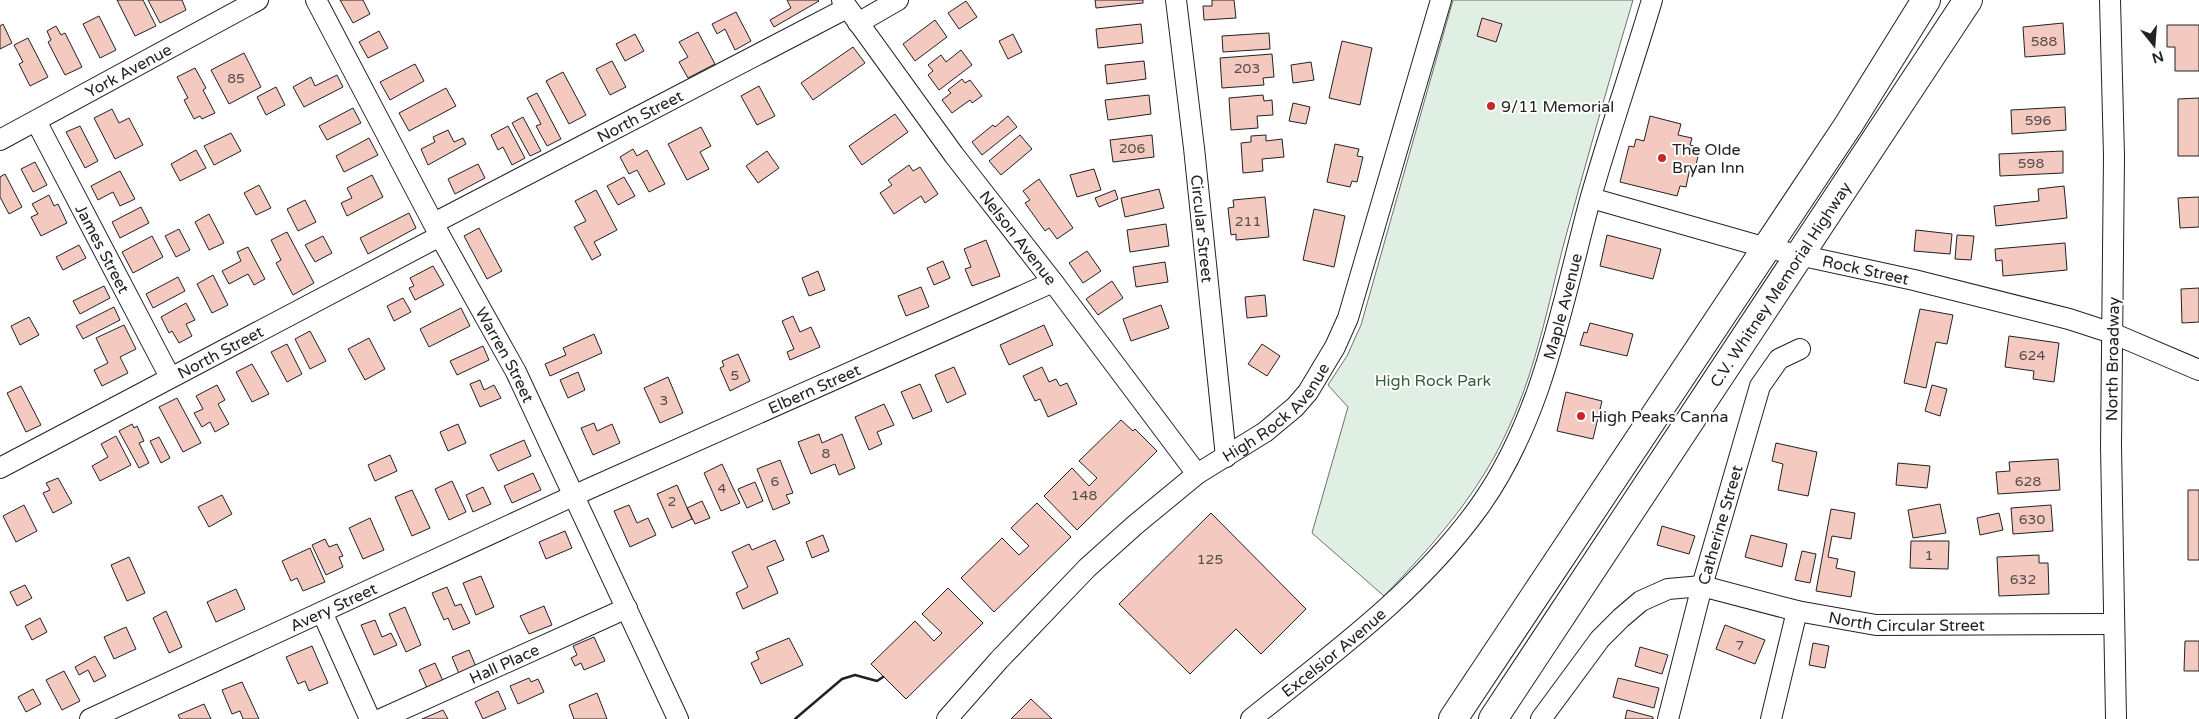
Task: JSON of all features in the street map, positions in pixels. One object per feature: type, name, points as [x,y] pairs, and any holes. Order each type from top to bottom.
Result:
[{"type":"highway","name":"C.V. Whitney Memorial Highway","points":[[1453,719],[1849,124],[1926,0]]},
{"type":"highway","name":"C.V. Whitney Memorial Highway","points":[[1493,719],[1968,0]]},
{"type":"street","name":"York Avenue","points":[[0,140],[258,0]]},
{"type":"street","name":"Warren Street","points":[[316,0],[437,230],[516,372],[678,719]]},
{"type":"street","name":"North Street","points":[[0,468],[437,230],[849,10],[898,0]]},
{"type":"street","name":"Circular Street","points":[[1176,0],[1194,148],[1226,458]]},
{"type":"street","name":"High Rock Avenue","points":[[948,719],[999,660],[1087,568],[1197,474],[1226,458],[1265,432],[1295,407],[1308,392],[1335,348],[1348,318],[1441,0]]},
{"type":"street","name":"Maple Avenue","points":[[1413,583],[1464,527],[1507,463],[1533,406],[1563,306],[1591,198],[1652,0]]},
{"type":"street","name":"North Broadway","points":[[2110,0],[2114,156],[2111,446],[2116,719]]},
{"type":"street","name":"Nelson Avenue","points":[[849,10],[954,155],[1053,282],[1197,474]]},
{"type":"street","name":"James Street","points":[[36,121],[170,377]]},
{"type":"street","name":"Rock Street","points":[[1591,198],[1767,248],[2069,319],[2112,333],[2199,370]]},
{"type":"street","name":"Elbern Street","points":[[575,495],[1053,282]]},
{"type":"street","name":"Catherine Street","points":[[1668,719],[1702,586],[1760,386],[1779,359],[1800,349]]},
{"type":"street","name":"Avery Street","points":[[90,719],[575,495]]},
{"type":"street","name":"Excelsior Avenue","points":[[1251,719],[1368,625],[1413,583]]},
{"type":"street","name":"North Circular Street","points":[[1702,586],[1797,611],[1876,625],[2114,624]]},
{"type":"street","points":[[1541,719],[1600,639],[1641,601],[1668,590],[1702,586]]},
{"type":"street","name":"Hall Place","points":[[381,719],[627,608]]},
{"type":"street","points":[[1771,719],[1797,611]]},
{"type":"street","points":[[322,612],[370,719]]},
{"type":"green space","name":"High Rock Park","points":[[1453,0],[1633,0],[1572,213],[1541,336],[1527,382],[1509,427],[1470,496],[1437,538],[1384,596],[1312,533],[1348,407],[1328,385],[1347,356],[1361,325]]},
{"type":"building","points":[[117,0],[143,0],[156,26],[135,36]]},
{"type":"building","points":[[148,0],[182,0],[186,10],[160,23]]},
{"type":"building","points":[[340,0],[363,0],[370,14],[353,23]]},
{"type":"building","points":[[787,0],[819,1],[774,27],[770,20],[791,8]]},
{"type":"building","points":[[1095,0],[1143,0],[1143,3],[1096,8]]},
{"type":"building","points":[[1212,0],[1234,0],[1236,18],[1204,20],[1203,6],[1212,6]]},
{"type":"building","points":[[966,1],[977,17],[959,29],[948,13]]},
{"type":"building","points":[[736,12],[751,41],[735,50],[725,29],[717,34],[712,24]]},
{"type":"building","points":[[99,16],[116,50],[100,58],[83,24]]},
{"type":"building","points":[[1482,18],[1502,24],[1496,42],[1477,36]]},
{"type":"building","points":[[935,20],[947,37],[915,61],[903,44]]},
{"type":"building","points":[[2063,23],[2065,54],[2025,57],[2023,27]]},
{"type":"building","points":[[3,24],[12,43],[0,49],[0,26]]},
{"type":"building","points":[[1141,24],[1143,43],[1098,48],[1096,29]]},
{"type":"building","points":[[2167,25],[2199,25],[2199,71],[2175,71],[2175,47],[2167,47]]},
{"type":"building","points":[[56,26],[61,35],[65,33],[82,67],[65,75],[48,42],[51,40],[47,31]]},
{"type":"building","points":[[379,31],[388,48],[368,58],[359,42]]},
{"type":"building","points":[[698,32],[715,64],[688,78],[679,62],[688,57],[679,42]]},
{"type":"building","points":[[1269,33],[1270,49],[1223,52],[1222,36]]},
{"type":"building","points":[[635,34],[644,51],[625,61],[616,44]]},
{"type":"building","points":[[1013,34],[1022,52],[1008,59],[999,41]]},
{"type":"building","points":[[28,38],[48,77],[30,86],[19,64],[23,62],[14,45]]},
{"type":"building","points":[[1342,41],[1372,48],[1360,105],[1329,98]]},
{"type":"building","points":[[853,47],[865,63],[813,100],[801,83]]},
{"type":"building","points":[[961,50],[972,65],[939,90],[928,75],[933,71],[928,65],[941,55],[946,62]]},
{"type":"building","points":[[244,53],[261,87],[229,104],[211,70]]},
{"type":"building","points":[[1272,54],[1274,77],[1263,78],[1264,85],[1222,88],[1220,58]]},
{"type":"building","points":[[612,61],[626,87],[610,95],[596,69]]},
{"type":"building","points":[[1144,61],[1146,79],[1107,84],[1105,65]]},
{"type":"building","points":[[1311,62],[1314,80],[1293,83],[1291,65]]},
{"type":"building","points":[[415,64],[424,81],[390,100],[380,82]]},
{"type":"building","points":[[195,68],[206,88],[203,90],[215,113],[202,119],[200,116],[194,119],[184,100],[188,98],[177,77]]},
{"type":"building","points":[[563,72],[586,115],[569,124],[546,81]]},
{"type":"building","points":[[337,75],[343,87],[304,107],[293,87],[311,77],[315,86]]},
{"type":"building","points":[[962,79],[965,83],[970,80],[982,96],[972,103],[970,100],[952,113],[942,100],[951,93],[948,90]]},
{"type":"building","points":[[759,86],[775,116],[757,125],[741,96]]},
{"type":"building","points":[[276,87],[285,105],[266,115],[257,97]]},
{"type":"building","points":[[446,88],[456,106],[409,131],[399,113]]},
{"type":"building","points":[[537,93],[561,139],[547,146],[536,126],[541,124],[527,98]]},
{"type":"building","points":[[1149,95],[1151,114],[1108,120],[1105,100]]},
{"type":"building","points":[[1263,95],[1264,101],[1272,100],[1273,115],[1257,116],[1258,128],[1231,130],[1229,98]]},
{"type":"building","points":[[2199,98],[2199,156],[2178,156],[2178,99]]},
{"type":"building","points":[[1293,103],[1310,107],[1306,124],[1289,121]]},
{"type":"building","points":[[2065,107],[2066,130],[2012,134],[2011,110]]},
{"type":"building","points":[[353,108],[361,123],[327,140],[319,126]]},
{"type":"building","points":[[112,109],[119,123],[129,118],[143,145],[115,159],[94,118]]},
{"type":"building","points":[[895,114],[908,132],[862,165],[849,146]]},
{"type":"building","points":[[1008,116],[1017,127],[982,155],[972,142]]},
{"type":"building","name":"The Olde Bryan Inn","points":[[1650,116],[1681,124],[1678,135],[1692,138],[1690,145],[1700,148],[1695,169],[1690,168],[1686,187],[1680,186],[1677,196],[1620,182],[1629,146],[1634,147],[1636,139],[1644,141]]},
{"type":"building","points":[[523,117],[541,151],[530,156],[512,123]]},
{"type":"building","points":[[80,126],[98,161],[85,168],[66,132]]},
{"type":"building","points":[[508,126],[525,158],[512,165],[503,147],[498,150],[491,135]]},
{"type":"building","points":[[701,127],[711,146],[700,152],[709,169],[687,180],[668,144]]},
{"type":"building","points":[[448,130],[454,142],[463,138],[466,144],[428,165],[421,149],[435,142],[433,137]]},
{"type":"building","points":[[231,133],[241,151],[214,165],[204,146]]},
{"type":"building","points":[[1020,135],[1032,149],[1001,175],[989,161]]},
{"type":"building","points":[[1152,135],[1154,157],[1113,162],[1110,140]]},
{"type":"building","points":[[1266,135],[1266,141],[1282,139],[1284,157],[1262,159],[1263,171],[1243,173],[1241,143],[1251,142],[1251,136]]},
{"type":"building","points":[[369,138],[378,155],[344,172],[336,156]]},
{"type":"building","points":[[1335,144],[1359,149],[1357,156],[1363,157],[1357,182],[1352,181],[1350,187],[1327,182]]},
{"type":"building","points":[[633,149],[637,156],[647,150],[665,184],[649,192],[637,170],[629,174],[620,157]]},
{"type":"building","points":[[196,150],[206,168],[180,181],[171,164]]},
{"type":"building","points":[[767,151],[779,168],[758,183],[746,166]]},
{"type":"building","points":[[2063,151],[2063,173],[2000,176],[1999,154]]},
{"type":"building","points":[[35,162],[47,185],[33,192],[21,169]]},
{"type":"building","points":[[478,164],[485,178],[455,194],[448,179]]},
{"type":"building","points":[[909,165],[913,171],[920,167],[938,194],[925,203],[921,196],[894,214],[880,193],[892,185],[888,180]]},
{"type":"building","points":[[1094,169],[1101,190],[1077,197],[1070,175]]},
{"type":"building","points":[[120,171],[135,199],[120,206],[113,192],[98,200],[91,186]]},
{"type":"building","points":[[5,174],[22,207],[9,214],[0,197],[0,177]]},
{"type":"building","points":[[372,175],[383,197],[347,216],[341,203],[352,198],[347,188]]},
{"type":"building","points":[[624,177],[635,196],[618,205],[607,186]]},
{"type":"building","points":[[1039,179],[1073,228],[1057,239],[1049,228],[1045,231],[1025,203],[1030,200],[1023,191]]},
{"type":"building","points":[[259,185],[271,208],[256,215],[244,193]]},
{"type":"building","points":[[2064,186],[2067,218],[1996,226],[1994,206],[2039,201],[2038,189]]},
{"type":"building","points":[[1159,189],[1164,208],[1125,217],[1121,198]]},
{"type":"building","points":[[596,190],[617,230],[594,242],[601,255],[592,260],[574,227],[586,221],[575,201]]},
{"type":"building","points":[[1115,190],[1118,199],[1099,207],[1095,198]]},
{"type":"building","points":[[49,195],[54,206],[58,204],[67,223],[41,236],[31,217],[38,214],[32,204]]},
{"type":"building","points":[[1265,197],[1269,237],[1236,240],[1236,234],[1231,235],[1228,208],[1234,207],[1233,200]]},
{"type":"building","points":[[2199,197],[2199,227],[2180,228],[2178,198]]},
{"type":"building","points":[[305,200],[316,222],[298,231],[287,209]]},
{"type":"building","points":[[141,207],[149,223],[120,238],[112,222]]},
{"type":"building","points":[[1314,209],[1345,216],[1334,267],[1303,260]]},
{"type":"building","points":[[409,213],[416,228],[368,254],[360,238]]},
{"type":"building","points":[[209,214],[224,243],[209,250],[195,222]]},
{"type":"building","points":[[1166,224],[1169,246],[1130,252],[1127,230]]},
{"type":"building","points":[[479,228],[502,271],[487,279],[464,236]]},
{"type":"building","points":[[179,229],[190,250],[176,257],[165,236]]},
{"type":"building","points":[[1916,230],[1952,234],[1950,254],[1914,251]]},
{"type":"building","points":[[287,232],[314,283],[293,295],[276,263],[281,260],[271,240]]},
{"type":"building","points":[[1607,235],[1661,249],[1653,279],[1600,266]]},
{"type":"building","points":[[1957,235],[1974,236],[1971,260],[1955,259]]},
{"type":"building","points":[[152,236],[163,257],[133,273],[122,252]]},
{"type":"building","points":[[323,236],[332,253],[315,262],[305,245]]},
{"type":"building","points":[[986,240],[1000,276],[972,286],[965,269],[971,267],[964,249]]},
{"type":"building","points":[[2065,243],[2067,270],[2003,276],[2002,260],[1996,261],[1995,249]]},
{"type":"building","points":[[79,245],[86,258],[63,270],[56,257]]},
{"type":"building","points":[[248,247],[265,279],[254,285],[248,274],[229,284],[222,271],[241,261],[237,252]]},
{"type":"building","points":[[1087,251],[1101,271],[1083,283],[1069,263]]},
{"type":"building","points":[[943,261],[950,278],[934,285],[927,268]]},
{"type":"building","points":[[1165,262],[1168,282],[1136,287],[1133,267]]},
{"type":"building","points":[[433,266],[444,285],[415,300],[409,288],[414,286],[410,278]]},
{"type":"building","points":[[818,271],[825,290],[809,296],[802,278]]},
{"type":"building","points":[[213,275],[228,305],[212,313],[197,284]]},
{"type":"building","points":[[178,277],[185,291],[153,308],[146,294]]},
{"type":"building","points":[[1112,281],[1123,298],[1098,315],[1086,299]]},
{"type":"building","points":[[104,286],[110,298],[80,314],[73,301]]},
{"type":"building","points":[[921,287],[929,307],[906,316],[898,296]]},
{"type":"building","points":[[2199,288],[2199,322],[2182,323],[2181,289]]},
{"type":"building","points":[[1265,295],[1267,316],[1247,318],[1245,297]]},
{"type":"building","points":[[403,298],[411,312],[394,321],[387,306]]},
{"type":"building","points":[[186,303],[195,320],[186,324],[192,336],[179,343],[172,331],[169,333],[161,317]]},
{"type":"building","points":[[1161,305],[1169,328],[1131,341],[1123,319]]},
{"type":"building","points":[[114,307],[120,320],[83,339],[76,326]]},
{"type":"building","points":[[461,308],[470,326],[429,347],[420,329]]},
{"type":"building","points":[[1920,309],[1953,315],[1947,344],[1936,342],[1926,388],[1904,383]]},
{"type":"building","points":[[793,316],[800,332],[811,327],[820,347],[790,360],[787,352],[794,349],[782,321]]},
{"type":"building","points":[[29,317],[39,335],[20,345],[11,326]]},
{"type":"building","points":[[1590,323],[1633,334],[1627,356],[1580,345],[1584,332],[1587,333]]},
{"type":"building","points":[[124,325],[136,349],[120,357],[128,373],[102,386],[94,370],[108,363],[96,338]]},
{"type":"building","points":[[1044,325],[1053,345],[1009,365],[1000,345]]},
{"type":"building","points":[[310,331],[326,361],[310,369],[295,339]]},
{"type":"building","points":[[594,334],[602,353],[550,376],[545,364],[566,355],[563,348]]},
{"type":"building","points":[[2009,336],[2059,343],[2054,382],[2033,379],[2034,371],[2005,367]]},
{"type":"building","points":[[369,338],[385,369],[365,380],[348,349]]},
{"type":"building","points":[[287,344],[302,374],[287,382],[271,352]]},
{"type":"building","points":[[1262,344],[1280,356],[1267,376],[1248,364]]},
{"type":"building","points":[[483,346],[489,360],[457,375],[450,361]]},
{"type":"building","points":[[738,354],[750,381],[730,391],[720,368],[724,366],[722,361]]},
{"type":"building","points":[[252,364],[269,394],[252,402],[236,372]]},
{"type":"building","points":[[954,367],[966,394],[947,403],[935,375]]},
{"type":"building","points":[[1042,367],[1049,382],[1056,379],[1060,386],[1067,383],[1077,404],[1048,417],[1040,399],[1035,401],[1023,376]]},
{"type":"building","points":[[578,372],[585,390],[568,398],[560,380]]},
{"type":"building","points":[[668,377],[683,413],[660,423],[644,388]]},
{"type":"building","points":[[480,380],[484,390],[494,385],[501,398],[480,407],[470,384]]},
{"type":"building","points":[[920,384],[932,411],[913,419],[901,392]]},
{"type":"building","points":[[217,385],[225,400],[218,404],[229,424],[215,432],[210,422],[202,427],[194,413],[203,409],[196,396]]},
{"type":"building","points":[[1932,385],[1947,389],[1940,416],[1925,411]]},
{"type":"building","points":[[21,386],[41,425],[26,432],[7,393]]},
{"type":"building","points":[[1566,392],[1602,401],[1593,439],[1557,431]]},
{"type":"building","points":[[177,398],[201,443],[183,452],[159,407]]},
{"type":"building","points":[[884,404],[894,425],[877,432],[882,444],[869,450],[855,417]]},
{"type":"building","points":[[1121,420],[1133,431],[1135,429],[1157,451],[1077,530],[1044,496],[1072,468],[1089,486],[1097,478],[1079,461]]},
{"type":"building","points":[[594,423],[597,431],[612,424],[620,443],[593,455],[581,428]]},
{"type":"building","points":[[132,424],[134,428],[137,426],[144,441],[139,443],[149,463],[139,468],[119,431]]},
{"type":"building","points":[[458,424],[466,443],[448,451],[440,432]]},
{"type":"building","points":[[819,434],[822,443],[842,434],[855,468],[839,475],[835,464],[811,474],[798,442]]},
{"type":"building","points":[[116,436],[131,465],[100,481],[92,466],[108,457],[101,444]]},
{"type":"building","points":[[159,437],[170,458],[161,463],[150,441]]},
{"type":"building","points":[[524,440],[531,456],[498,471],[490,455]]},
{"type":"building","points":[[1776,443],[1817,452],[1808,496],[1778,490],[1783,464],[1772,461]]},
{"type":"building","points":[[390,455],[397,471],[375,481],[368,465]]},
{"type":"building","points":[[2058,459],[2060,490],[1998,494],[1996,472],[2010,471],[2009,462]]},
{"type":"building","points":[[780,460],[793,493],[786,495],[790,503],[773,510],[757,469]]},
{"type":"building","points":[[1898,463],[1930,466],[1927,488],[1896,485]]},
{"type":"building","points":[[722,464],[740,503],[721,511],[704,473]]},
{"type":"building","points":[[533,473],[541,490],[512,503],[504,486]]},
{"type":"building","points":[[58,478],[72,503],[53,513],[43,493],[50,490],[46,483]]},
{"type":"building","points":[[452,481],[466,512],[449,520],[435,489]]},
{"type":"building","points":[[755,482],[763,501],[747,508],[738,489]]},
{"type":"building","points":[[677,485],[692,519],[672,528],[657,494]]},
{"type":"building","points":[[483,487],[491,504],[473,512],[466,495]]},
{"type":"building","points":[[412,490],[430,528],[412,536],[395,497]]},
{"type":"building","points":[[2188,490],[2199,490],[2199,560],[2188,560]]},
{"type":"building","points":[[222,495],[232,514],[209,527],[198,507]]},
{"type":"building","points":[[702,501],[710,518],[695,524],[687,508]]},
{"type":"building","points":[[1037,503],[1071,537],[994,612],[961,578],[1002,538],[1019,555],[1029,546],[1011,528]]},
{"type":"building","points":[[1940,504],[1946,533],[1913,538],[1908,510]]},
{"type":"building","points":[[24,505],[37,531],[16,542],[3,516]]},
{"type":"building","points":[[629,505],[637,523],[648,518],[656,535],[630,547],[614,511]]},
{"type":"building","points":[[2051,505],[2053,531],[2013,534],[2011,508]]},
{"type":"building","points":[[1831,509],[1855,513],[1851,539],[1832,536],[1828,557],[1838,559],[1836,568],[1855,572],[1851,597],[1816,591]]},
{"type":"building","points":[[1211,513],[1306,609],[1261,654],[1236,629],[1190,674],[1119,604]]},
{"type":"building","points":[[1999,513],[2003,530],[1980,535],[1977,518]]},
{"type":"building","points":[[370,518],[384,550],[363,559],[349,528]]},
{"type":"building","points":[[1662,526],[1695,536],[1689,554],[1657,545]]},
{"type":"building","points":[[565,531],[572,548],[546,559],[539,542]]},
{"type":"building","points":[[823,535],[829,551],[812,558],[806,542]]},
{"type":"building","points":[[1751,535],[1787,544],[1782,567],[1745,557]]},
{"type":"building","points":[[325,539],[329,547],[337,544],[343,556],[339,557],[343,567],[326,575],[312,545]]},
{"type":"building","points":[[775,540],[784,560],[767,567],[778,593],[743,609],[736,593],[748,587],[732,552],[749,544],[752,550]]},
{"type":"building","points":[[1911,541],[1949,541],[1948,569],[1910,568]]},
{"type":"building","points":[[310,548],[325,582],[303,591],[297,578],[291,581],[282,561]]},
{"type":"building","points":[[1802,551],[1816,554],[1810,583],[1795,580]]},
{"type":"building","points":[[2039,555],[2039,563],[2048,563],[2049,594],[1999,596],[1997,557]]},
{"type":"building","points":[[129,557],[145,593],[127,601],[111,565]]},
{"type":"building","points":[[481,576],[494,607],[476,615],[463,583]]},
{"type":"building","points":[[25,585],[32,598],[17,606],[10,592]]},
{"type":"building","points":[[447,587],[455,606],[461,604],[470,623],[453,630],[448,618],[444,620],[432,593]]},
{"type":"building","points":[[948,588],[983,623],[906,699],[871,664],[915,621],[934,641],[942,633],[922,614]]},
{"type":"building","points":[[236,589],[245,609],[216,622],[207,602]]},
{"type":"building","points":[[544,606],[552,625],[529,634],[520,616]]},
{"type":"building","points":[[405,607],[421,645],[406,652],[389,614]]},
{"type":"building","points":[[166,611],[182,647],[169,653],[153,618]]},
{"type":"building","points":[[40,618],[47,632],[32,640],[25,626]]},
{"type":"building","points":[[375,620],[382,637],[391,633],[397,645],[374,655],[361,625]]},
{"type":"building","points":[[1725,625],[1765,640],[1755,664],[1716,649]]},
{"type":"building","points":[[126,627],[136,649],[114,659],[104,637]]},
{"type":"building","points":[[594,637],[605,661],[584,670],[581,663],[575,666],[571,658],[577,655],[573,646]]},
{"type":"building","points":[[789,638],[803,665],[761,684],[751,663],[759,659],[756,652]]},
{"type":"building","points":[[2185,641],[2199,641],[2199,671],[2184,671]]},
{"type":"building","points":[[1813,643],[1829,646],[1825,668],[1809,665]]},
{"type":"building","points":[[312,646],[328,683],[309,691],[305,681],[298,684],[286,657]]},
{"type":"building","points":[[1640,647],[1668,655],[1662,674],[1635,666]]},
{"type":"building","points":[[469,650],[477,669],[460,676],[452,657]]},
{"type":"building","points":[[95,656],[106,676],[94,682],[88,670],[79,675],[75,667]]},
{"type":"building","points":[[435,663],[443,681],[427,688],[419,670]]},
{"type":"building","points":[[64,671],[80,701],[62,710],[46,680]]},
{"type":"building","points":[[529,678],[531,682],[538,679],[544,692],[518,704],[510,686]]},
{"type":"building","points":[[1618,678],[1659,688],[1654,708],[1613,697]]},
{"type":"building","points":[[242,682],[259,719],[243,719],[240,711],[232,714],[222,690]]},
{"type":"building","points":[[33,689],[41,704],[26,712],[18,697]]},
{"type":"building","points":[[498,691],[506,709],[483,719],[475,702]]},
{"type":"building","points":[[597,693],[607,719],[574,719],[569,705]]},
{"type":"building","points":[[1031,699],[1052,719],[1011,719]]},
{"type":"building","points":[[204,704],[211,719],[180,719],[178,715]]},
{"type":"building","points":[[443,710],[448,719],[422,719]]},
{"type":"building","points":[[1627,710],[1653,717],[1653,719],[1625,719]]},
{"type":"wall","points":[[795,719],[842,679],[855,675],[877,681],[883,677]]},
{"type":"place","name":"9/11 Memorial","points":[[1491,106]]},
{"type":"place","name":"The Olde Bryan Inn","points":[[1662,158]]},
{"type":"place","name":"High Peaks Canna","points":[[1581,416]]}]
